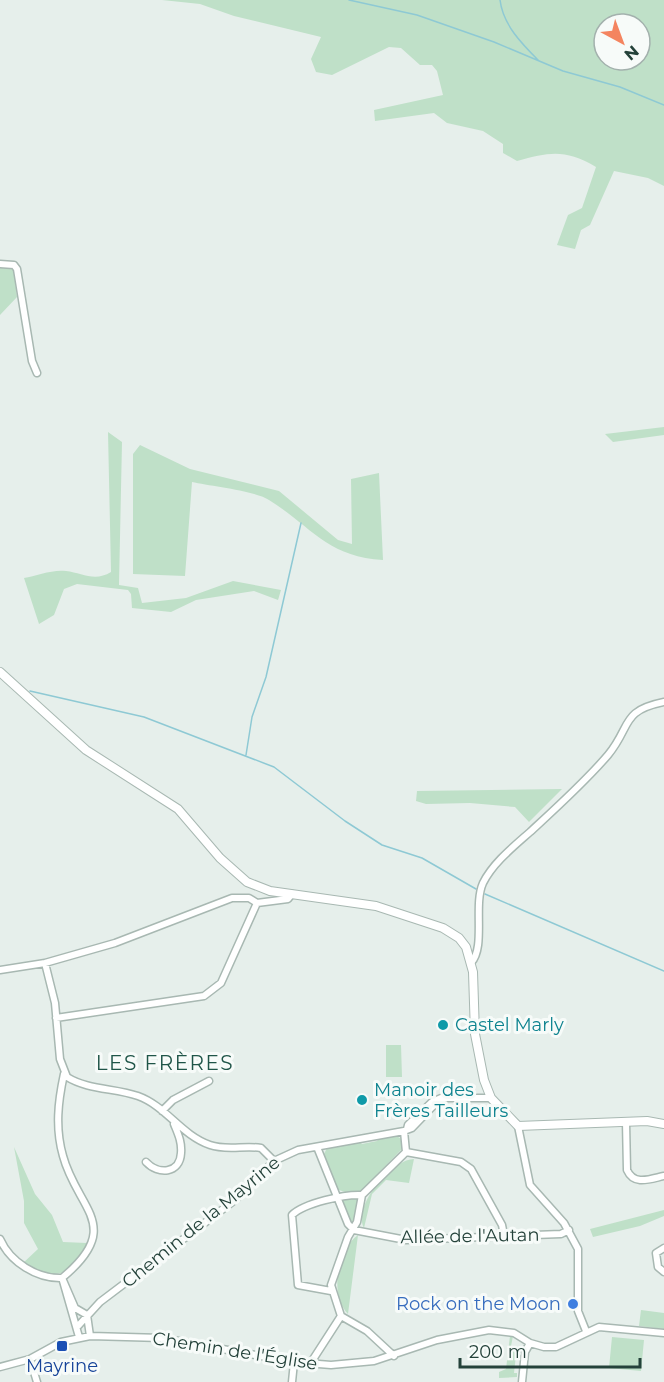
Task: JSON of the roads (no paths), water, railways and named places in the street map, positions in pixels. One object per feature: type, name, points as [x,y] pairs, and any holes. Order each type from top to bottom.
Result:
[{"type":"street","points":[[0,264],[14,265],[17,269],[32,361],[37,373]]},
{"type":"street","points":[[0,672],[86,750],[178,809],[229,867],[259,887],[376,906],[443,928],[463,943],[471,963],[478,1054],[491,1098],[518,1126],[530,1185],[569,1230],[578,1249],[578,1311],[586,1331]]},
{"type":"street","points":[[471,963],[477,950],[479,894],[485,879],[505,855],[607,756],[632,714],[643,707],[664,702]]},
{"type":"street","points":[[0,970],[45,963],[148,932],[205,906],[232,898],[249,898],[257,903],[288,900],[292,894]]},
{"type":"street","points":[[56,1018],[204,996],[221,983],[257,903]]},
{"type":"street","points":[[0,1239],[3,1254],[42,1276],[62,1278],[85,1256],[93,1231],[90,1210],[63,1156],[56,1110],[64,1074],[45,963]]},
{"type":"street","points":[[64,1074],[76,1083],[140,1097],[162,1111],[186,1132],[210,1145],[261,1148],[274,1161]]},
{"type":"street","points":[[162,1111],[173,1100],[209,1080]]},
{"type":"street","name":"Chemin de la Mayrine","points":[[78,1326],[87,1315],[235,1200],[274,1161],[298,1150],[412,1128],[441,1098],[491,1098]]},
{"type":"street","points":[[146,1162],[159,1172],[168,1172],[177,1167],[181,1155],[181,1139],[173,1121]]},
{"type":"street","points":[[518,1126],[626,1122],[664,1124]]},
{"type":"street","points":[[626,1122],[627,1170],[630,1176],[639,1181],[664,1176]]},
{"type":"street","points":[[394,1356],[367,1331],[341,1316],[331,1291],[348,1237],[354,1230],[362,1195],[406,1152],[406,1130]]},
{"type":"street","points":[[317,1148],[337,1197],[354,1230]]},
{"type":"street","points":[[406,1152],[462,1162],[471,1169],[502,1225],[504,1235]]},
{"type":"street","points":[[331,1291],[298,1285],[291,1219],[295,1212],[345,1194],[362,1195]]},
{"type":"street","name":"Allée de l'Autan","points":[[354,1230],[406,1240],[561,1234],[569,1230]]},
{"type":"street","points":[[664,1248],[656,1253],[658,1268],[664,1272]]},
{"type":"street","points":[[62,1278],[75,1308],[87,1315],[90,1336]]},
{"type":"street","points":[[62,1278],[80,1337]]},
{"type":"street","points":[[310,1364],[341,1316]]},
{"type":"street","points":[[522,1382],[525,1352],[530,1343],[544,1347],[556,1347],[586,1331],[599,1327],[664,1333]]},
{"type":"street","name":"Chemin de l'Église","points":[[0,1368],[30,1359],[61,1342],[90,1336],[162,1338],[310,1364],[352,1363],[394,1356],[465,1333],[507,1331],[530,1343]]},
{"type":"street","points":[[30,1359],[37,1382]]},
{"type":"street","points":[[292,1382],[294,1362]]},
{"type":"waterway","points":[[349,0],[417,15],[494,42],[563,71],[620,87],[664,105]]},
{"type":"waterway","points":[[500,0],[509,26],[539,61]]},
{"type":"waterway","points":[[246,755],[252,717],[266,677],[301,523]]},
{"type":"waterway","points":[[30,691],[144,717],[274,767],[345,821],[382,845],[422,858],[476,889]]},
{"type":"waterway","points":[[485,894],[664,971]]},
{"type":"place","name":"Castel Marly","points":[[443,1025]]},
{"type":"place","name":"Manoir des Frères Tailleurs","points":[[362,1100]]},
{"type":"place","name":"Rock on the Moon","points":[[573,1304]]},
{"type":"place","name":"Mayrine","points":[[62,1346]]},
{"type":"district","name":"LES FRÈRES","points":[[165,1063]]}]
